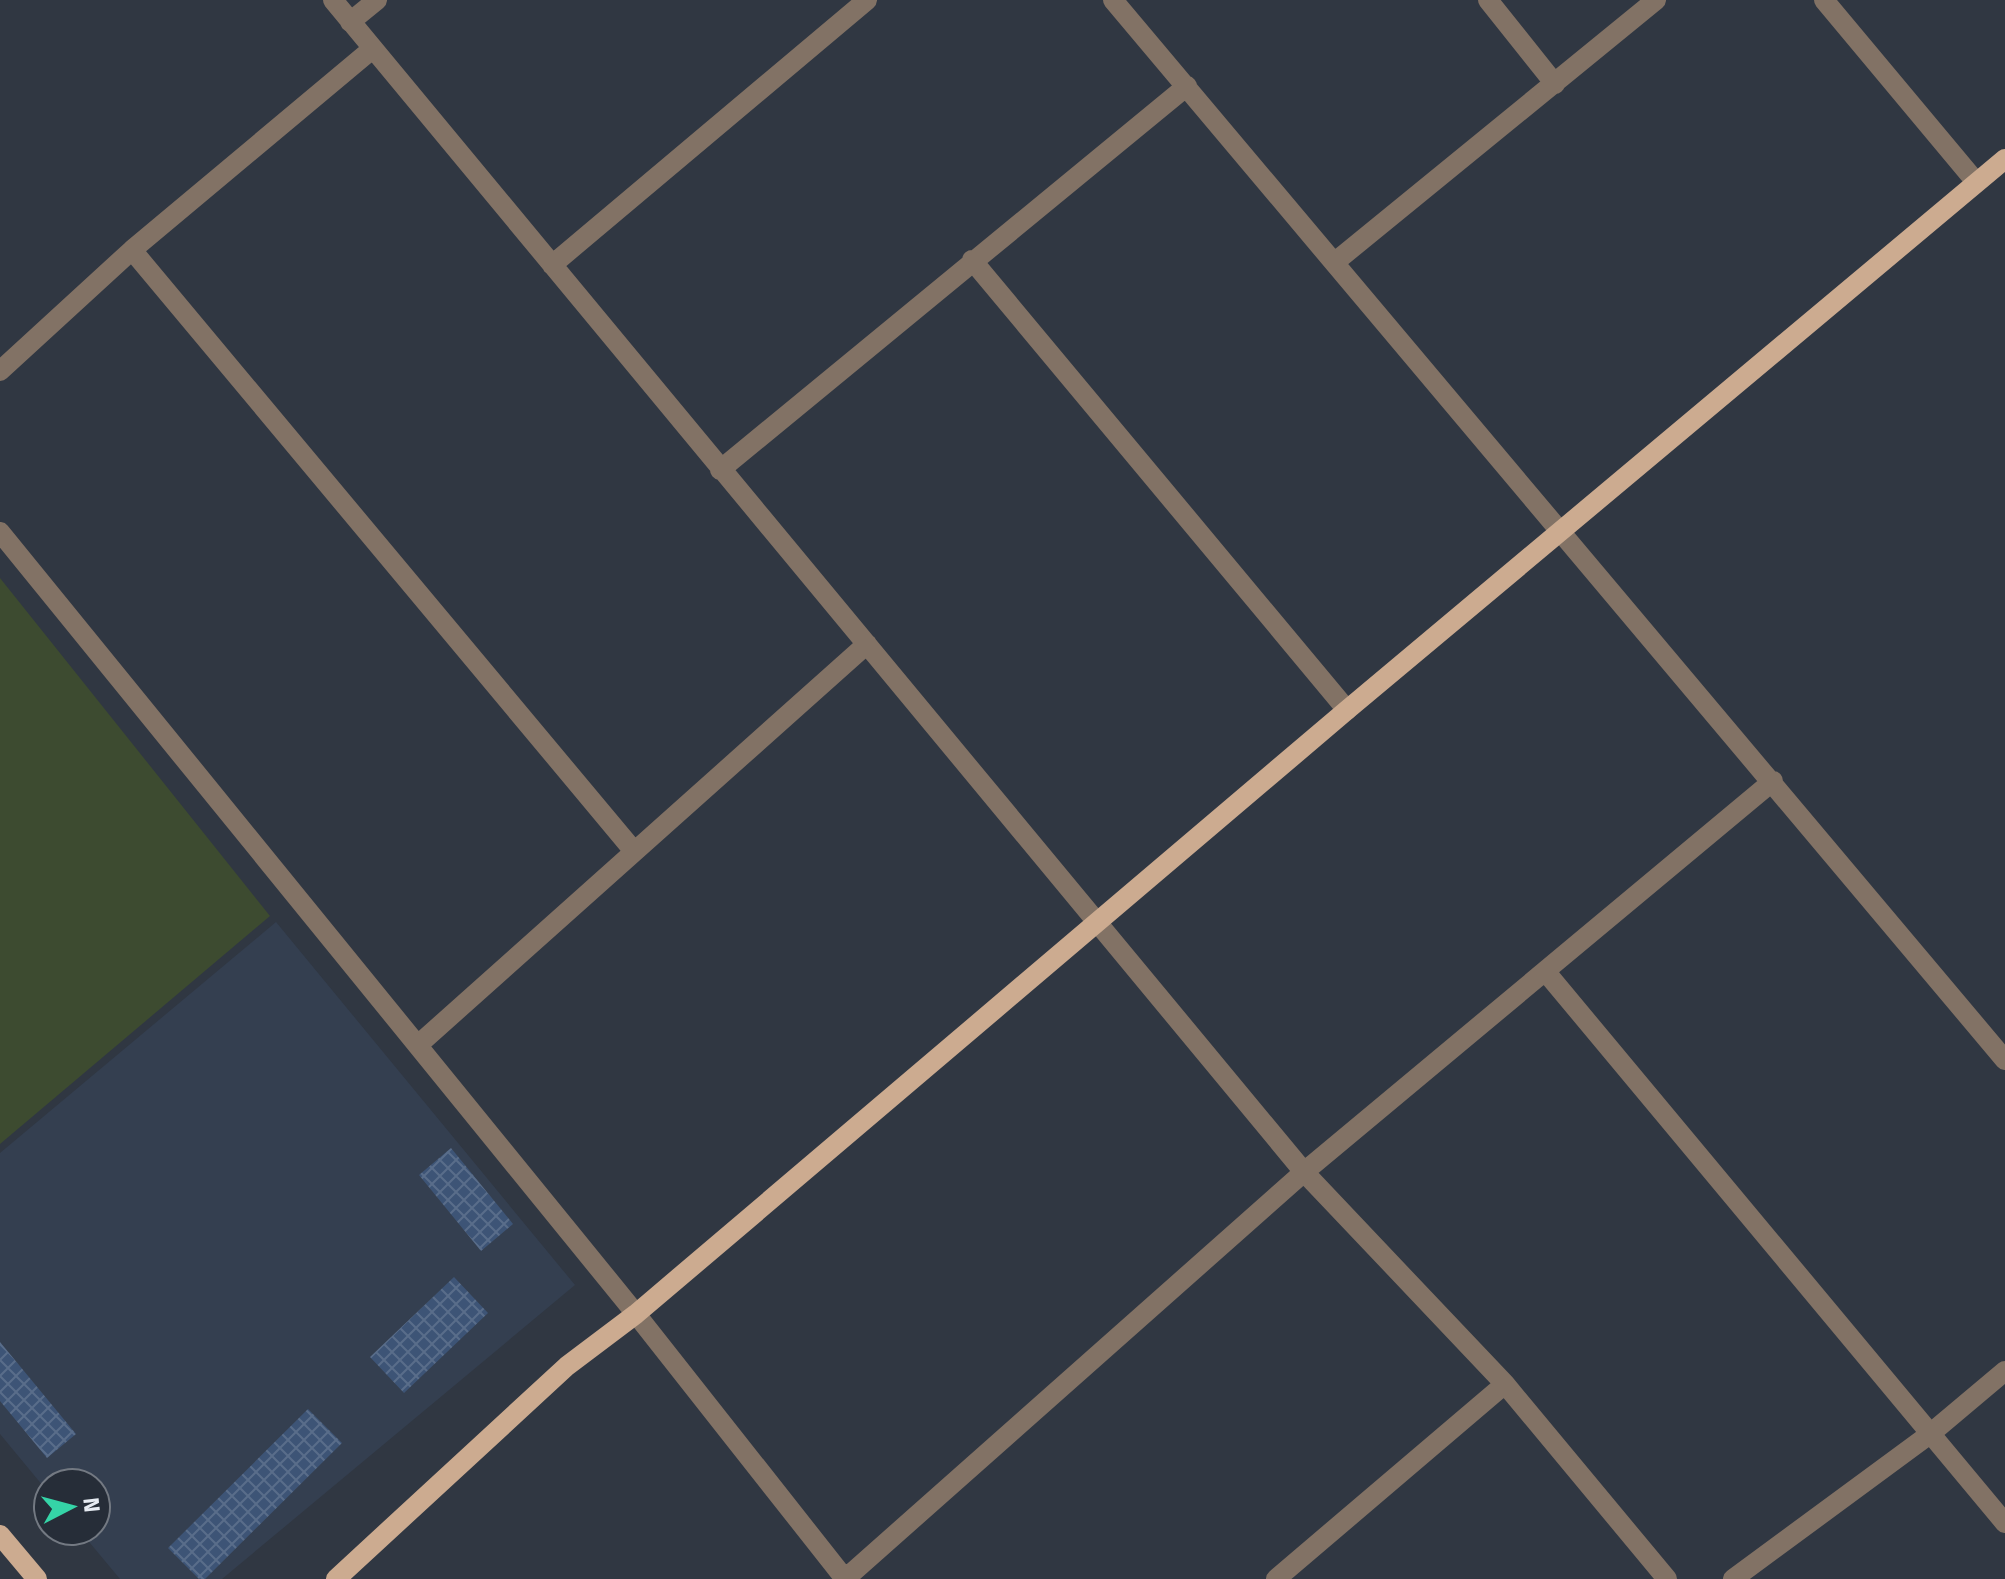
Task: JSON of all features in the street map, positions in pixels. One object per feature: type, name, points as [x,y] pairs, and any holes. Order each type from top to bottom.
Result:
[{"type":"main road","points":[[336,1579],[567,1366],[636,1314],[1347,710],[2005,159]]},
{"type":"main road","points":[[0,1535],[37,1579]]},
{"type":"street","points":[[333,0],[371,50],[1304,1172],[1505,1384],[1667,1579]]},
{"type":"street","points":[[350,22],[377,0]]},
{"type":"street","points":[[552,265],[867,0]]},
{"type":"street","points":[[1113,0],[2005,1060]]},
{"type":"street","points":[[1488,0],[1555,84]]},
{"type":"street","points":[[1335,262],[1656,0]]},
{"type":"street","points":[[1824,0],[1976,182]]},
{"type":"street","points":[[0,371],[132,250],[371,50]]},
{"type":"street","points":[[720,470],[1187,86]]},
{"type":"street","points":[[132,250],[633,850]]},
{"type":"street","points":[[972,260],[1347,710]]},
{"type":"street","points":[[0,532],[636,1314],[845,1579],[1304,1172],[1773,781]]},
{"type":"street","points":[[418,1045],[867,644]]},
{"type":"street","points":[[1545,971],[2005,1523]]},
{"type":"street","points":[[1733,1579],[1930,1434],[2005,1371]]},
{"type":"street","points":[[1276,1579],[1505,1384]]},
{"type":"shaded area","points":[[276,922],[575,1285],[222,1579],[120,1579],[93,1547],[112,1547],[112,1467],[32,1467],[32,1473],[0,1434],[0,1153]]},
{"type":"green space","points":[[0,578],[270,916],[0,1144]]},
{"type":"building","points":[[451,1148],[513,1224],[481,1251],[419,1175]]},
{"type":"building","points":[[454,1277],[488,1313],[404,1393],[370,1357]]},
{"type":"building","points":[[0,1342],[76,1434],[47,1458],[0,1401]]},
{"type":"building","points":[[308,1409],[342,1443],[205,1579],[199,1579],[168,1548]]}]
